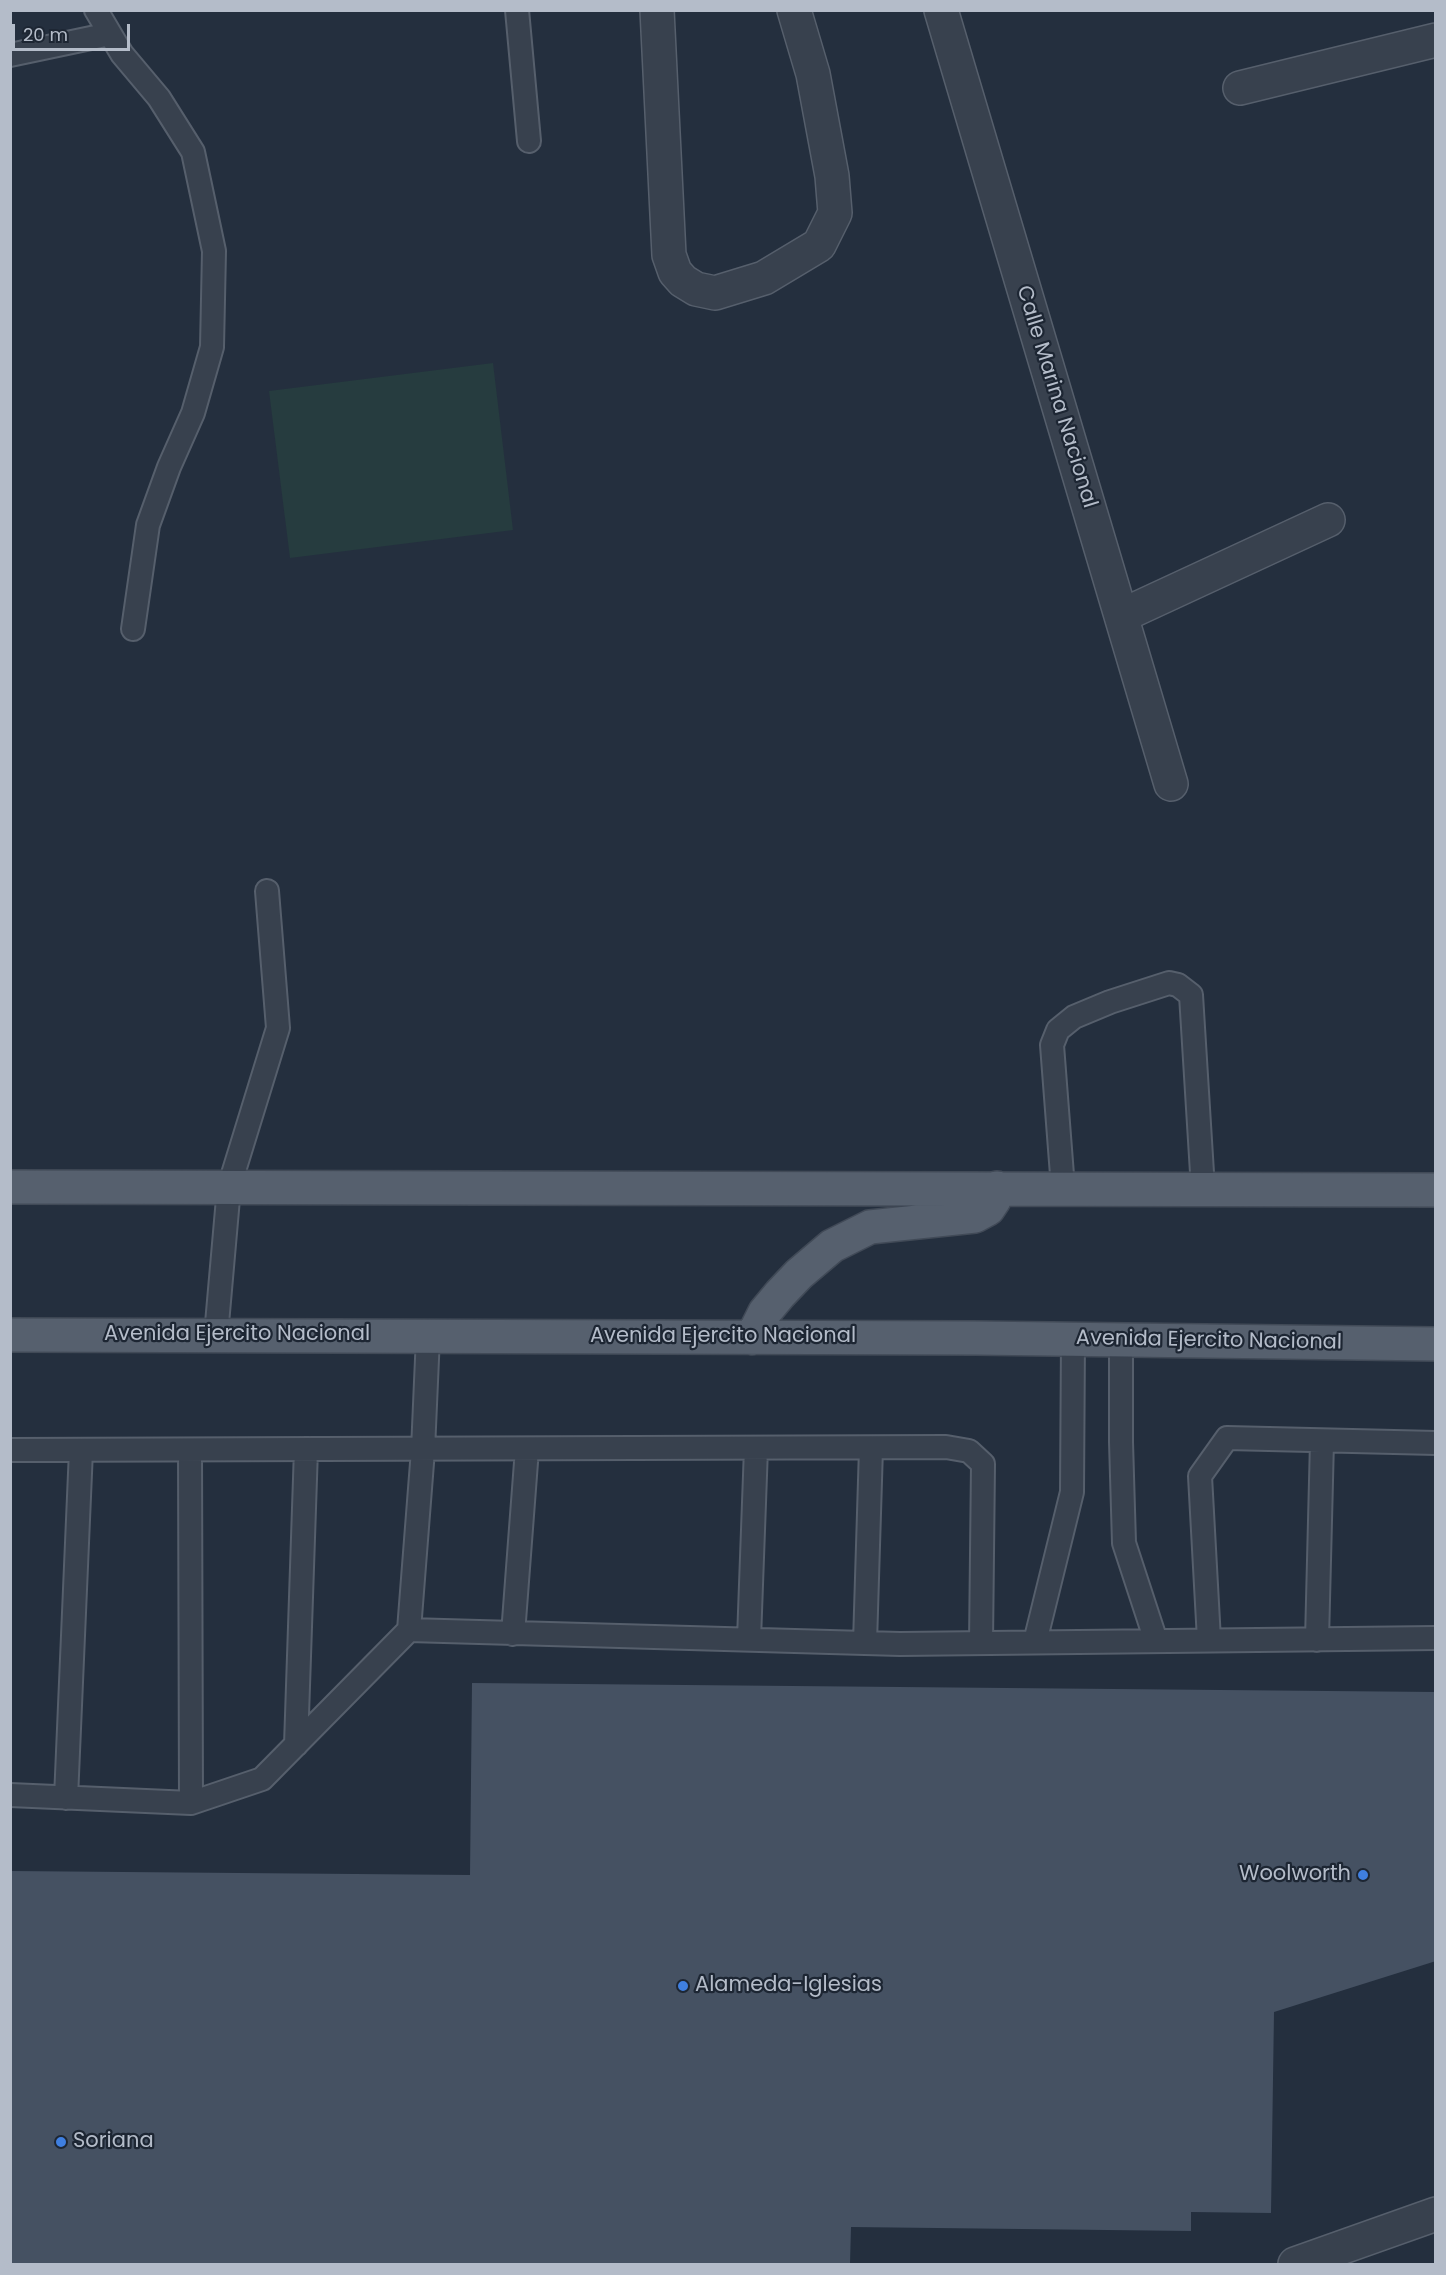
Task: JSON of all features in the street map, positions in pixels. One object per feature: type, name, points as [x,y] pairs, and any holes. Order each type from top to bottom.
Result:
[{"type":"main road","points":[[10,1186],[1436,1190]]},
{"type":"main road","points":[[752,1338],[765,1312],[780,1294],[799,1274],[832,1246],[870,1227],[975,1216],[988,1209],[994,1200],[997,1188]]},
{"type":"main road","name":"Avenida Ejercito Nacional","points":[[10,1335],[1073,1339],[1436,1344]]},
{"type":"street","points":[[657,10],[669,255],[675,272],[683,281],[696,289],[715,293],[764,278],[819,245],[835,213],[832,176],[813,74],[794,10]]},
{"type":"street","name":"Calle Marina Nacional","points":[[940,10],[1171,784]]},
{"type":"street","points":[[1240,88],[1436,40]]},
{"type":"street","points":[[1121,616],[1328,520]]},
{"type":"street","points":[[1295,2265],[1436,2214]]},
{"type":"lane","points":[[96,10],[122,54],[159,98],[193,152],[214,251],[212,347],[193,413],[169,467],[148,525],[133,629]]},
{"type":"lane","points":[[517,10],[529,141]]},
{"type":"lane","points":[[10,55],[110,34]]},
{"type":"lane","points":[[216,1335],[229,1188],[278,1028],[267,891]]},
{"type":"lane","points":[[1063,1188],[1052,1045],[1058,1030],[1083,1013],[1169,983],[1178,985],[1191,995],[1203,1189]]},
{"type":"lane","points":[[10,1796],[191,1803],[262,1779],[409,1630],[423,1450],[428,1336]]},
{"type":"lane","points":[[1035,1642],[1072,1492],[1073,1339]]},
{"type":"lane","points":[[1121,1340],[1124,1543],[1156,1641]]},
{"type":"lane","points":[[1209,1640],[1200,1476],[1227,1438],[1436,1443]]},
{"type":"lane","points":[[1317,1640],[1322,1441]]},
{"type":"lane","points":[[10,1450],[946,1447],[969,1451],[982,1464],[981,1643]]},
{"type":"lane","points":[[749,1640],[756,1448]]},
{"type":"lane","points":[[865,1643],[871,1448]]},
{"type":"lane","points":[[296,1745],[306,1449]]},
{"type":"lane","points":[[513,1634],[527,1449]]},
{"type":"lane","points":[[66,1798],[81,1450]]},
{"type":"lane","points":[[190,1450],[191,1803]]},
{"type":"lane","points":[[409,1630],[865,1643],[1436,1638]]},
{"type":"green space","points":[[493,363],[513,530],[290,558],[269,391]]},
{"type":"building","name":"Alameda-Iglesias","points":[[472,1683],[1436,1692],[1436,1961],[1274,2012],[1271,2213],[1191,2212],[1191,2231],[851,2227],[850,2264],[10,2264],[10,1871],[470,1875]]},
{"type":"place","name":"Woolworth","points":[[1363,1875]]},
{"type":"place","name":"Alameda-Iglesias","points":[[683,1986]]},
{"type":"place","name":"Soriana","points":[[61,2142]]}]
